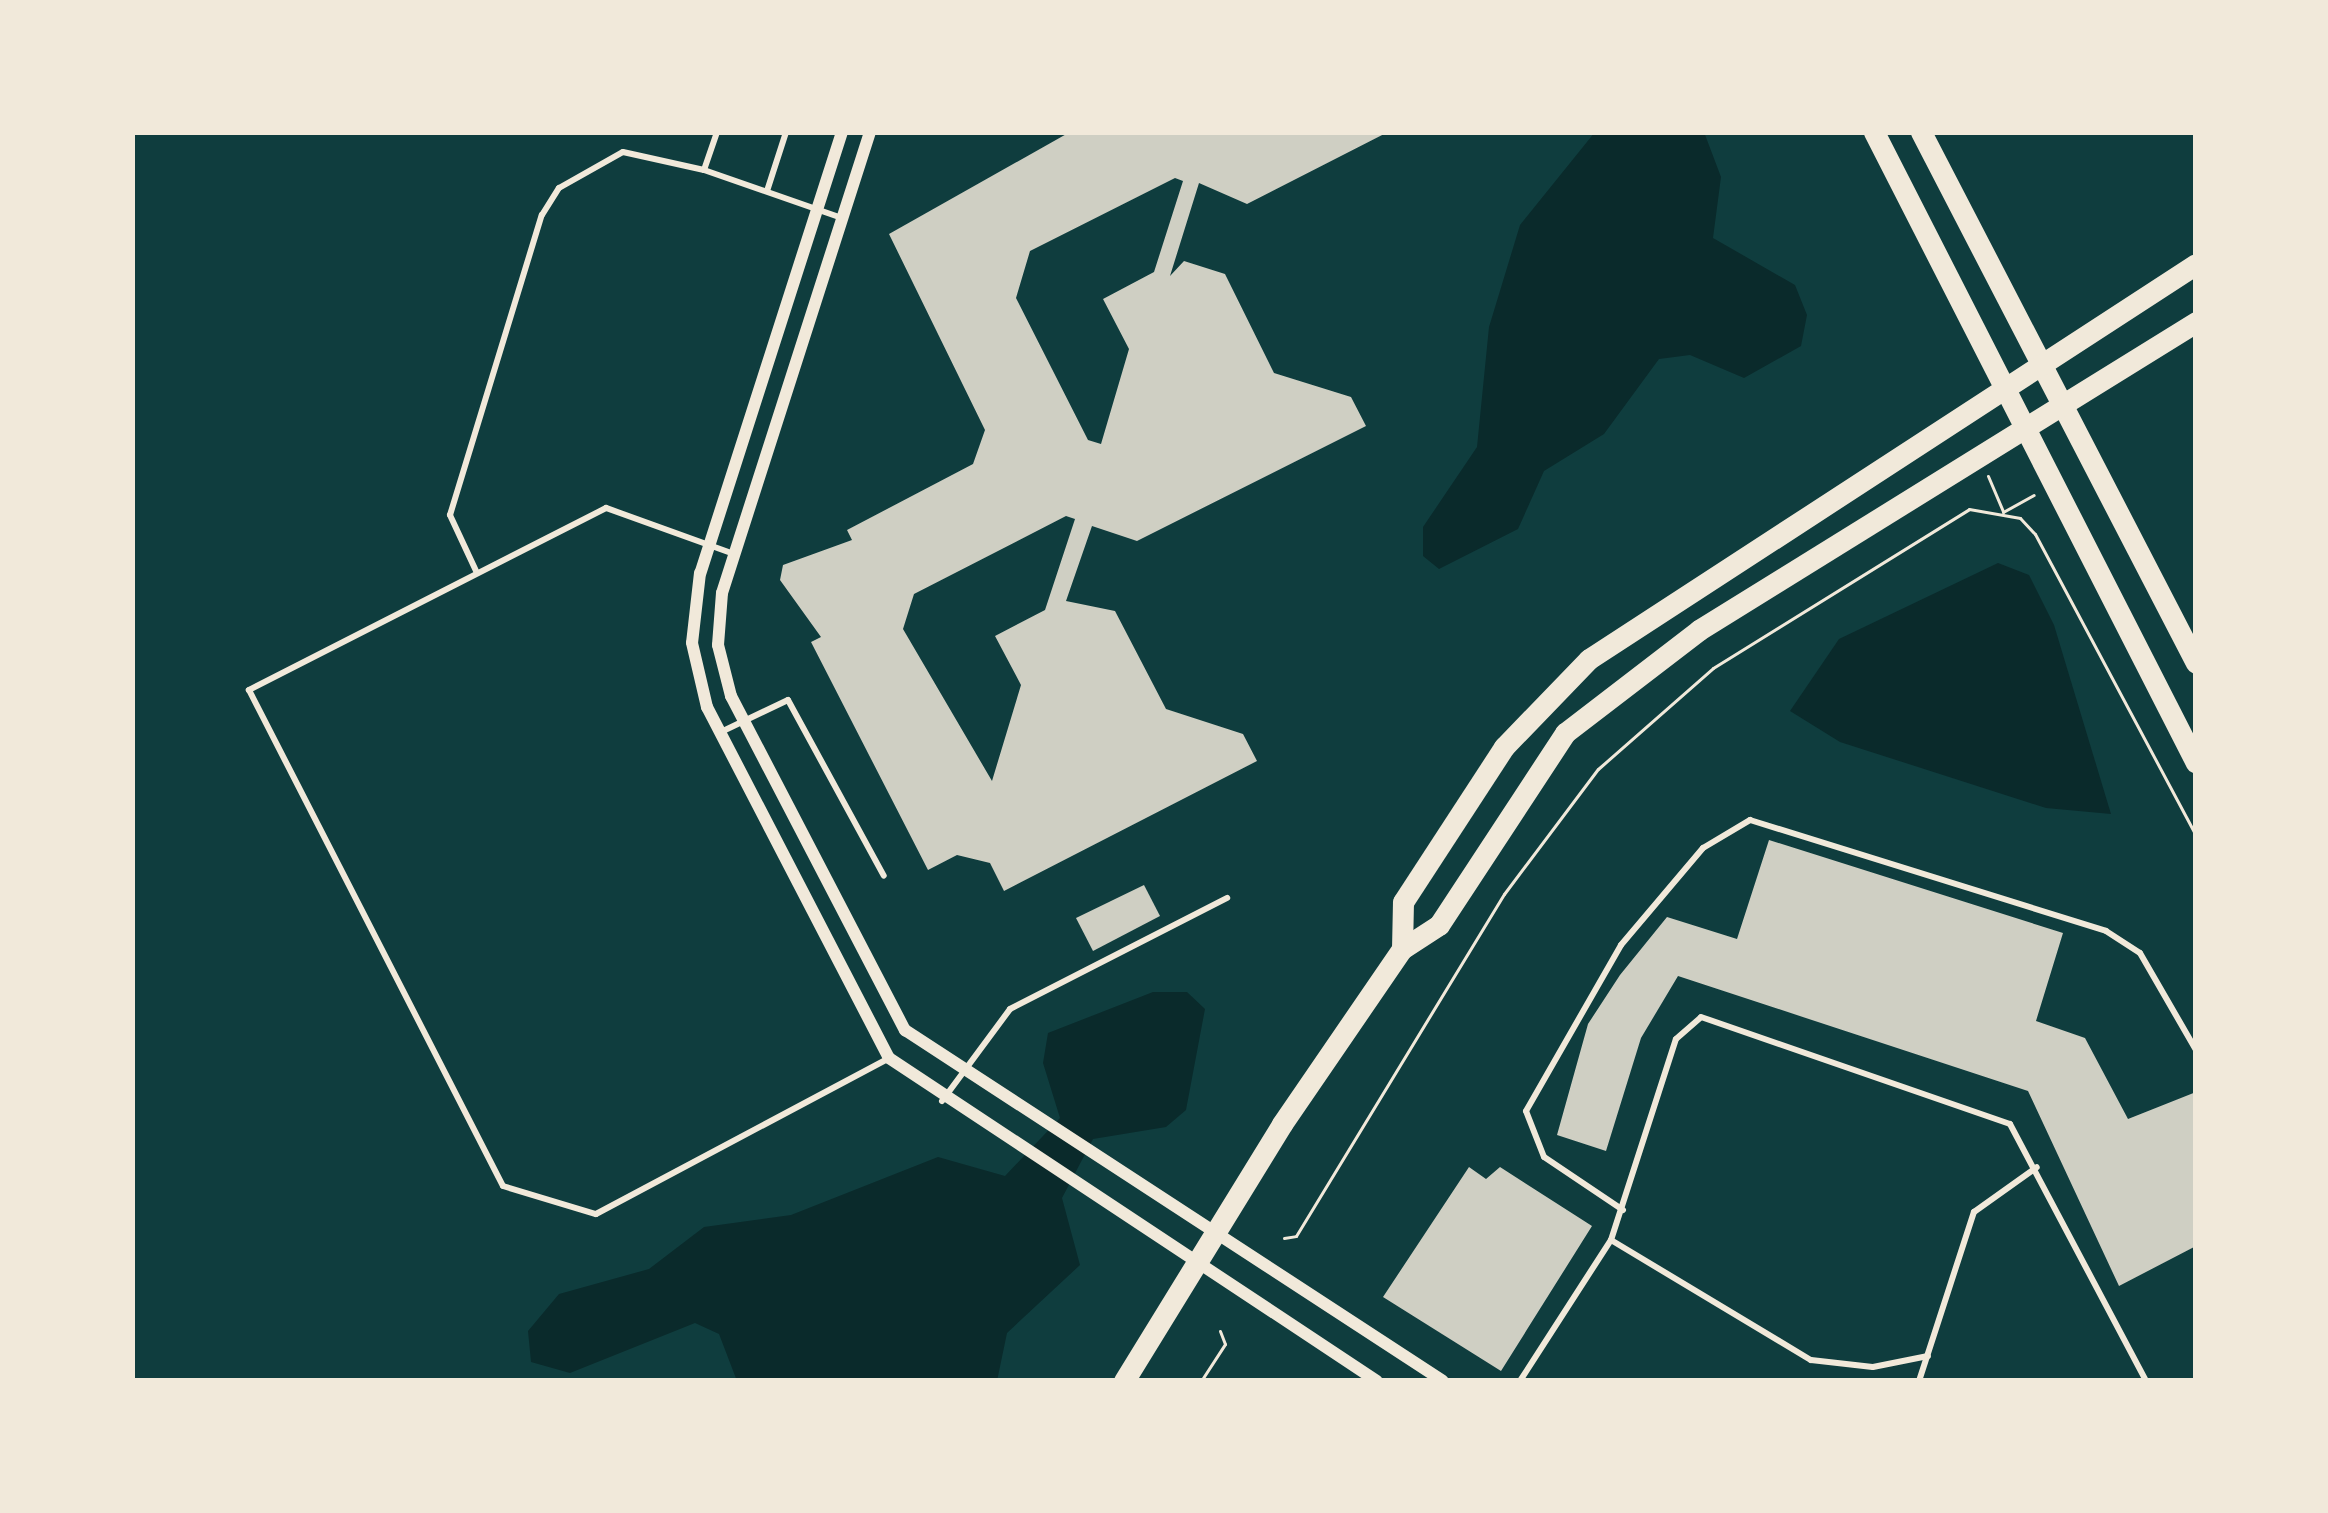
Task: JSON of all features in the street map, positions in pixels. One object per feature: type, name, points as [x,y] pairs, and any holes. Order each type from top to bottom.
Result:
[{"type":"main road","points":[[1874,132],[2196,763]]},
{"type":"main road","points":[[1922,132],[2196,663]]},
{"type":"main road","points":[[1124,1381],[1214,1230],[1402,949],[1415,882],[1504,747],[1589,659],[2003,383],[2196,264]]},
{"type":"main road","points":[[1402,949],[1439,925],[1565,733],[1699,630],[2196,322]]},
{"type":"street","points":[[842,132],[709,545],[692,643],[720,733],[890,1058],[942,1101],[1377,1381]]},
{"type":"street","points":[[870,132],[716,622],[744,720],[905,1030],[962,1072],[1443,1381]]},
{"type":"lane","points":[[704,170],[717,132]]},
{"type":"lane","points":[[767,191],[786,132]]},
{"type":"lane","points":[[477,573],[450,515],[542,215],[559,188],[623,152],[704,170],[843,218]]},
{"type":"lane","points":[[734,554],[606,508],[249,690],[503,1186],[596,1214],[890,1058]]},
{"type":"lane","points":[[720,733],[788,700],[884,877]]},
{"type":"lane","points":[[1623,1210],[1544,1157],[1526,1111],[1622,945],[1703,848],[1750,820],[2106,931],[2140,953],[2196,1050]]},
{"type":"lane","points":[[942,1101],[1010,1009],[1227,898]]},
{"type":"lane","points":[[1520,1381],[1611,1240],[1676,1039],[1701,1017],[1997,1116],[2037,1167],[2146,1381]]},
{"type":"lane","points":[[1919,1381],[1974,1212],[2037,1167]]},
{"type":"lane","points":[[1611,1240],[1811,1360],[1874,1367],[1928,1356]]},
{"type":"path","points":[[1994,487],[2003,512],[2053,562],[2196,836]]},
{"type":"path","points":[[1284,1238],[1296,1236],[1504,894],[1598,769],[1772,628],[1969,509],[2003,512],[2030,497]]},
{"type":"path","points":[[1201,1381],[1225,1344],[1220,1331]]},
{"type":"water","points":[[1595,132],[1704,132],[1721,177],[1713,238],[1795,285],[1807,315],[1801,346],[1744,378],[1690,355],[1659,359],[1604,434],[1544,471],[1518,529],[1439,569],[1423,556],[1423,527],[1477,447],[1489,327],[1520,225]]},
{"type":"water","points":[[1998,563],[2029,575],[2054,625],[2111,814],[2046,808],[1840,742],[1790,711],[1839,639]]},
{"type":"water","points":[[1153,992],[1187,992],[1205,1009],[1186,1110],[1166,1127],[1093,1139],[1062,1198],[1080,1265],[1007,1333],[997,1381],[737,1381],[719,1334],[695,1323],[570,1373],[531,1362],[528,1331],[559,1294],[649,1269],[704,1227],[791,1215],[938,1157],[1005,1176],[1060,1118],[1043,1063],[1048,1033]]},
{"type":"building","points":[[1070,132],[1388,132],[1247,204],[1199,183],[1170,276],[1184,261],[1225,274],[1274,373],[1351,397],[1366,426],[1137,541],[1092,526],[1066,601],[1115,611],[1166,709],[1243,734],[1257,761],[1004,891],[990,863],[957,855],[928,870],[811,642],[821,637],[780,580],[783,565],[852,540],[847,530],[973,464],[985,430],[889,234]],"holes":[[[1175,178],[1183,181],[1154,272],[1103,299],[1129,349],[1101,444],[1088,440],[1016,298],[1030,251]],[[1066,516],[1075,519],[1045,610],[995,636],[1021,685],[992,781],[903,629],[914,594]]]},
{"type":"building","points":[[1769,840],[2063,933],[2036,1021],[2085,1038],[2128,1119],[2196,1092],[2196,1246],[2119,1286],[2028,1091],[1678,976],[1641,1038],[1606,1151],[1557,1135],[1588,1024],[1620,975],[1667,917],[1737,939]]},
{"type":"building","points":[[1144,885],[1160,916],[1093,951],[1076,918]]},
{"type":"building","points":[[1469,1167],[1486,1179],[1500,1167],[1592,1226],[1501,1371],[1383,1297]]}]
